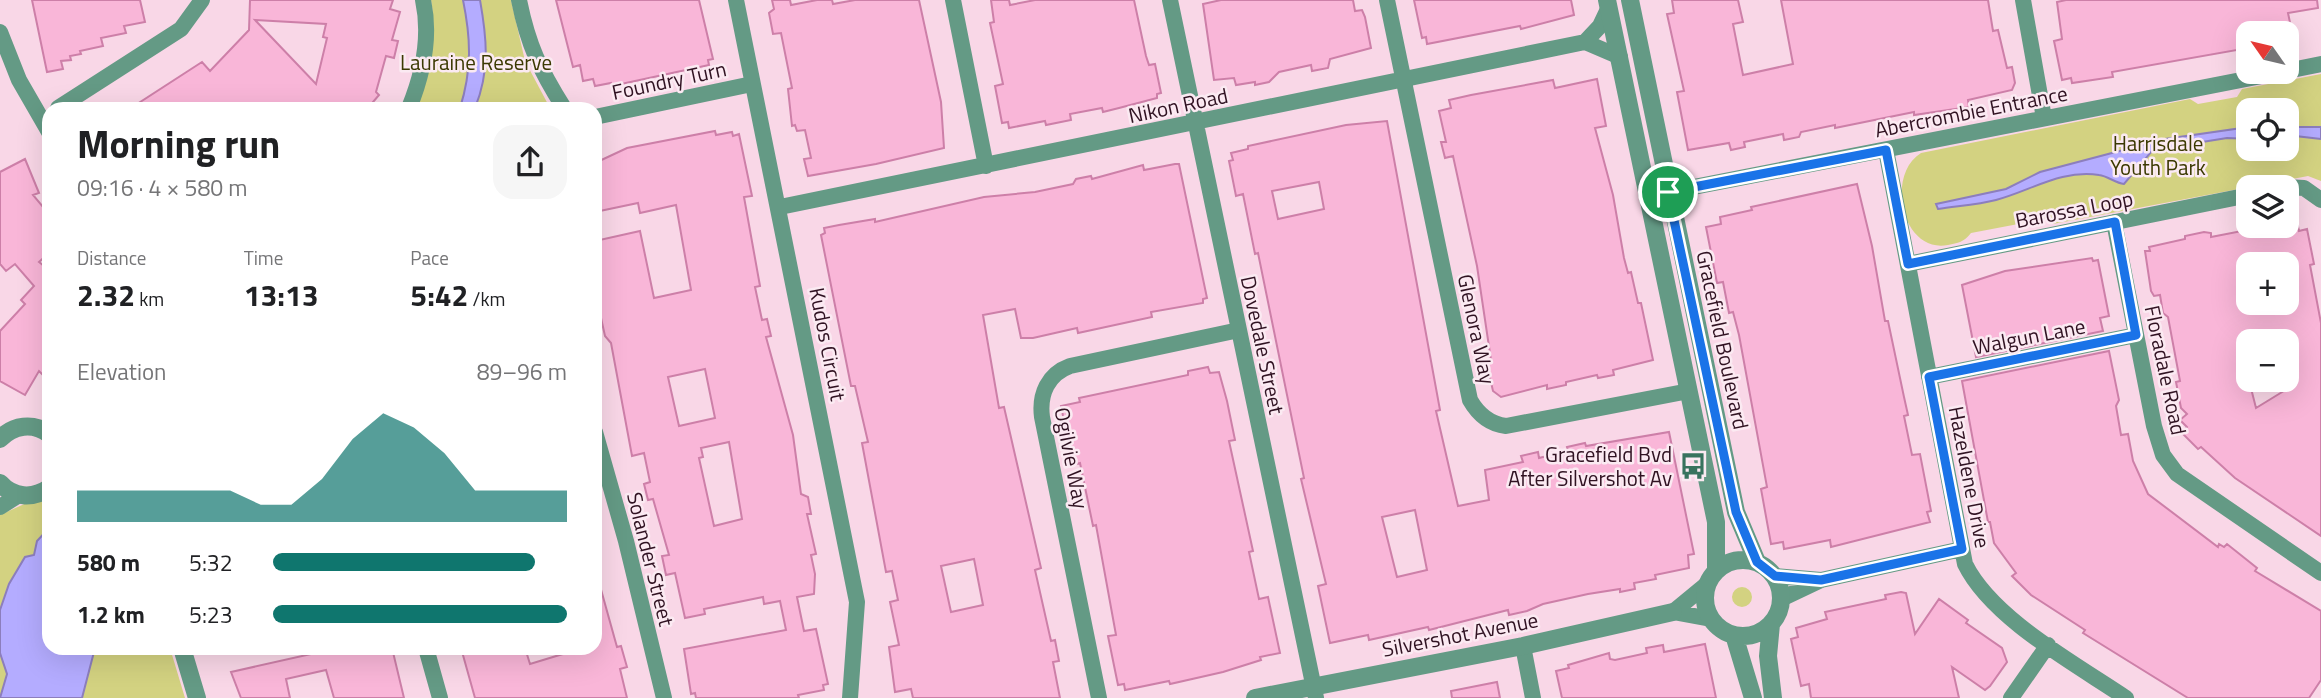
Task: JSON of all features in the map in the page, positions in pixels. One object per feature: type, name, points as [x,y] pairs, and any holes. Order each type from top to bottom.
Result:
[{"type":"street","points":[[67,102],[181,29],[202,0]]},
{"type":"street","points":[[411,102],[420,78],[426,47],[423,0]]},
{"type":"street","points":[[520,0],[529,45],[540,71],[560,102]]},
{"type":"street","name":"Kudos Circuit","points":[[736,0],[858,602],[850,698]]},
{"type":"street","points":[[953,0],[986,166]]},
{"type":"street","name":"Dovedale Street","points":[[1170,0],[1315,692]]},
{"type":"street","name":"Glenora Way","points":[[1387,0],[1471,400],[1482,416],[1497,425],[1531,424],[1689,391]]},
{"type":"street","points":[[2023,0],[2044,118]]},
{"type":"street","points":[[1608,4],[1600,26],[1585,42],[1620,58]]},
{"type":"street","name":"Gracefield Boulevard","points":[[1608,4],[1716,522],[1712,578]]},
{"type":"street","name":"Gracefield Boulevard","points":[[1634,4],[1668,192],[1736,512],[1757,562]]},
{"type":"street","points":[[0,32],[19,80],[42,116]]},
{"type":"street","name":"Nikon Road","points":[[780,207],[1585,42]]},
{"type":"street","name":"Abercrombie Entrance","points":[[2300,68],[2321,64]]},
{"type":"street","name":"Abercrombie Entrance","points":[[1668,192],[2236,81]]},
{"type":"street","name":"Foundry Turn","points":[[602,116],[752,84]]},
{"type":"street","name":"Hazeldene Drive","points":[[1886,150],[1962,549],[1971,576],[1982,589],[2048,645],[2126,698]]},
{"type":"street","points":[[2299,189],[2310,190],[2321,200]]},
{"type":"street","name":"Barossa Loop","points":[[1908,264],[2236,198]]},
{"type":"street","name":"Floradale Road","points":[[2115,222],[2154,426],[2170,467],[2198,490],[2321,573]]},
{"type":"street","name":"Ogilvie Way","points":[[1099,698],[1042,417],[1043,392],[1054,376],[1070,366],[1239,330]]},
{"type":"street","name":"Walgun Lane","points":[[1929,377],[2136,335]]},
{"type":"street","points":[[0,423],[38,427]]},
{"type":"street","points":[[0,439],[38,427]]},
{"type":"street","name":"Solander Street","points":[[602,457],[626,541],[664,698]]},
{"type":"street","points":[[0,483],[19,495]]},
{"type":"street","points":[[0,507],[19,495],[42,492]]},
{"type":"street","points":[[1781,599],[1821,580],[1962,549]]},
{"type":"street","points":[[1771,624],[1752,635],[1734,635],[1724,631],[1711,618],[1705,596],[1712,578],[1735,560],[1757,562],[1775,576],[1821,580]]},
{"type":"street","points":[[1773,698],[1768,656],[1771,624],[1781,599],[1775,576]]},
{"type":"street","name":"Silvershot Avenue","points":[[1672,612],[1712,578]]},
{"type":"street","name":"Silvershot Avenue","points":[[1255,698],[1315,692],[1672,612],[1711,618]]},
{"type":"street","points":[[1734,635],[1753,698]]},
{"type":"street","points":[[2011,698],[2048,645]]},
{"type":"street","points":[[1523,646],[1533,698]]},
{"type":"street","points":[[184,655],[197,698]]},
{"type":"street","points":[[428,655],[440,698]]},
{"type":"green space","name":"Lauraine Reserve","points":[[431,0],[511,0],[525,61],[547,102],[418,102],[431,55]]},
{"type":"green space","name":"Harrisdale Youth Park","points":[[2321,74],[2321,181],[2308,176],[2299,178],[2299,175],[2236,175],[2236,190],[2053,224],[2045,219],[1971,233],[1961,242],[1948,245],[1932,245],[1919,238],[1904,211],[1904,178],[1910,164],[1921,153],[2190,99],[2198,104],[2237,97],[2242,89],[2268,84],[2300,84],[2300,78]]},
{"type":"green space","points":[[31,501],[42,501],[42,655],[172,655],[185,698],[0,698],[0,515]]},
{"type":"green space","points":[[1738,587],[1746,587],[1752,597],[1746,607],[1738,607],[1732,601],[1732,593]]},
{"type":"shaded area","points":[[463,0],[480,0],[486,55],[477,102],[462,102],[467,81],[468,28]]},
{"type":"shaded area","points":[[2299,127],[2321,127],[2321,139],[2299,136]]},
{"type":"shaded area","points":[[2236,129],[2236,138],[2196,143],[2180,150],[2161,149],[2151,152],[2124,184],[2099,175],[2072,175],[1989,202],[1938,209],[1936,204],[2006,189],[2040,172],[2165,139]]},
{"type":"shaded area","points":[[42,536],[42,655],[93,655],[82,698],[0,698],[7,674],[0,653],[0,610],[9,584],[25,557],[34,555],[37,541]]},
{"type":"building","points":[[32,0],[140,0],[145,22],[124,26],[126,33],[101,38],[103,46],[80,51],[81,54],[70,56],[71,60],[61,61],[63,69],[47,72]]},
{"type":"building","points":[[250,0],[393,0],[390,9],[400,12],[392,40],[398,41],[394,58],[386,56],[376,92],[379,95],[373,102],[140,102],[202,62],[210,71],[249,30]],"holes":[[[255,20],[326,24],[323,37],[327,38],[316,84]]]},
{"type":"building","points":[[556,0],[699,0],[713,59],[708,60],[709,65],[612,86],[611,83],[595,86],[593,79],[583,81],[580,65],[573,67]]},
{"type":"building","points":[[772,0],[790,0],[791,5],[817,0],[832,0],[833,4],[855,0],[919,0],[941,102],[944,148],[808,176],[804,159],[811,158],[805,130],[797,131],[795,125],[792,126],[788,89],[792,88],[781,33],[773,34],[769,13],[774,9]]},
{"type":"building","points":[[991,0],[1009,0],[1010,5],[1035,0],[1134,0],[1146,56],[1149,65],[1155,64],[1161,93],[1157,94],[1157,98],[1103,112],[1102,108],[1070,114],[1071,120],[1046,125],[1045,121],[1009,128],[1008,122],[1002,123],[995,86],[1003,84],[990,23],[994,22]]},
{"type":"building","points":[[1221,0],[1353,0],[1355,11],[1362,10],[1365,17],[1371,48],[1330,59],[1328,68],[1312,71],[1311,65],[1279,72],[1269,82],[1255,85],[1255,82],[1236,85],[1234,78],[1214,80],[1203,4]]},
{"type":"building","points":[[1414,0],[1571,0],[1574,15],[1521,29],[1520,26],[1427,44],[1426,37],[1422,38]]},
{"type":"building","points":[[1672,0],[1738,0],[1743,22],[1733,24],[1743,75],[1793,64],[1781,0],[1988,0],[1993,31],[1998,30],[2007,68],[2012,67],[2015,83],[2012,90],[1968,100],[1969,107],[1914,115],[1914,112],[1835,128],[1835,125],[1801,132],[1799,137],[1784,140],[1783,134],[1744,142],[1745,147],[1731,150],[1729,143],[1688,150],[1677,92],[1684,91],[1667,14],[1674,13]]},
{"type":"building","points":[[2317,0],[2318,8],[2288,13],[2290,21],[2236,21],[2236,50],[2112,72],[2113,77],[2072,83],[2071,78],[2062,80],[2054,41],[2062,39],[2057,2]]},
{"type":"building","points":[[1597,79],[1606,126],[1595,128],[1613,195],[1624,258],[1628,273],[1631,272],[1638,303],[1641,303],[1653,360],[1613,370],[1614,375],[1598,378],[1597,375],[1566,382],[1566,385],[1547,389],[1547,385],[1501,397],[1493,391],[1486,361],[1491,360],[1477,266],[1453,156],[1445,158],[1441,142],[1446,142],[1439,111],[1451,108],[1449,100],[1471,95],[1553,80],[1555,88]]},
{"type":"building","points":[[1387,121],[1440,410],[1436,411],[1458,506],[1489,500],[1485,470],[1523,462],[1521,456],[1538,452],[1539,458],[1568,451],[1567,447],[1585,443],[1586,446],[1669,432],[1694,554],[1688,555],[1689,568],[1655,575],[1656,579],[1634,583],[1635,589],[1588,594],[1543,604],[1527,611],[1509,615],[1508,610],[1429,630],[1428,627],[1369,640],[1368,635],[1330,643],[1318,586],[1326,584],[1301,479],[1304,478],[1258,253],[1255,254],[1243,194],[1236,196],[1229,161],[1233,160],[1231,153],[1248,149],[1248,146],[1346,125]],"holes":[[[1319,182],[1324,209],[1278,219],[1272,191]],[[1415,510],[1427,570],[1397,577],[1382,517]]]},
{"type":"building","points":[[715,131],[716,135],[732,132],[733,136],[739,134],[752,196],[744,197],[760,286],[755,287],[762,320],[767,319],[771,336],[766,337],[793,435],[801,494],[808,497],[811,514],[807,514],[816,554],[811,555],[815,574],[814,594],[797,597],[804,631],[816,629],[828,684],[823,685],[824,690],[798,695],[799,698],[696,698],[695,693],[691,694],[684,649],[786,630],[780,601],[764,604],[763,597],[704,609],[705,614],[685,618],[675,573],[666,575],[662,556],[669,555],[653,499],[648,500],[644,484],[650,482],[644,453],[632,456],[611,343],[605,336],[602,322],[602,239],[640,231],[654,298],[691,290],[676,205],[640,213],[638,203],[602,211],[602,160],[627,148]],"holes":[[[705,369],[715,418],[679,426],[668,377]],[[729,442],[742,519],[714,526],[699,458],[703,457],[701,448]]]},
{"type":"building","points":[[25,159],[39,193],[33,195],[42,206],[42,259],[39,262],[42,264],[42,374],[39,371],[25,395],[0,381],[0,331],[25,304],[21,300],[34,286],[15,264],[6,271],[0,264],[0,172]]},
{"type":"building","points":[[1179,164],[1207,298],[1203,299],[1203,303],[1151,312],[1152,317],[1078,333],[1077,328],[1033,338],[1021,338],[1015,309],[983,315],[999,408],[1004,407],[1041,568],[1035,570],[1051,641],[1055,640],[1059,661],[1053,662],[1060,698],[913,698],[911,689],[895,692],[889,647],[899,645],[890,602],[898,600],[892,571],[886,572],[862,443],[868,442],[855,386],[851,386],[821,235],[825,233],[824,228],[875,219],[875,222],[984,197],[1035,192],[1073,184],[1076,179],[1091,176],[1092,179],[1143,165],[1144,170]],"holes":[[[974,559],[983,605],[951,612],[941,566]]]},
{"type":"building","points":[[1857,184],[1872,246],[1885,321],[1888,321],[1908,415],[1904,416],[1912,455],[1920,454],[1931,511],[1927,512],[1930,522],[1831,547],[1830,540],[1784,549],[1783,542],[1771,544],[1761,489],[1767,487],[1739,335],[1733,312],[1729,313],[1723,282],[1717,283],[1706,227],[1721,224],[1720,217],[1752,210],[1751,207]]},
{"type":"building","points":[[2307,229],[2314,264],[2310,265],[2321,323],[2321,536],[2235,478],[2182,433],[2187,427],[2180,420],[2187,414],[2181,408],[2176,382],[2180,381],[2168,317],[2163,313],[2160,295],[2154,296],[2151,291],[2145,251],[2150,251],[2149,247],[2185,239],[2185,236],[2204,232],[2211,233],[2211,237],[2236,232],[2236,238],[2299,238],[2299,231]]},
{"type":"building","points":[[2092,258],[2093,261],[2098,260],[2109,316],[2100,318],[2103,331],[1976,357],[1962,285],[2005,271]]},
{"type":"building","points":[[2109,351],[2119,400],[2116,406],[2121,435],[2128,434],[2133,461],[2148,494],[2218,547],[2219,544],[2224,547],[2227,544],[2257,568],[2255,571],[2321,611],[2321,680],[2309,698],[2188,698],[2083,633],[2085,630],[2031,595],[2012,576],[2016,573],[1994,543],[1988,522],[1962,381]]},
{"type":"building","points":[[1208,367],[1210,373],[1219,372],[1227,401],[1235,440],[1229,441],[1253,551],[1249,552],[1259,599],[1268,597],[1280,653],[1260,657],[1261,660],[1223,672],[1170,684],[1169,681],[1125,690],[1124,684],[1118,685],[1108,636],[1116,635],[1096,525],[1093,526],[1080,463],[1073,465],[1061,406],[1080,402],[1079,398],[1188,375],[1188,371]]},
{"type":"building","points":[[602,593],[617,647],[621,646],[627,667],[620,669],[627,698],[475,698],[463,655],[527,655],[530,664],[559,655],[602,655]]},
{"type":"building","points":[[1906,593],[1915,634],[1939,599],[1968,620],[1966,623],[2002,648],[2007,662],[1990,686],[1985,690],[1952,667],[1959,698],[1811,698],[1809,684],[1801,686],[1791,639],[1798,637],[1796,628],[1827,619],[1825,612],[1886,599],[1885,595]]},
{"type":"building","points":[[1705,644],[1716,698],[1562,698],[1556,671],[1569,668],[1568,665],[1609,653],[1610,659],[1615,660],[1647,653],[1646,648],[1663,645],[1664,652]]},
{"type":"building","points":[[307,655],[394,655],[404,698],[334,698],[326,670],[286,679],[290,698],[241,698],[231,672]]},
{"type":"building","points":[[1497,682],[1500,698],[1452,698],[1451,691]]},
{"type":"place","name":"Gracefield Bvd After Silvershot Av","points":[[1693,466]]},
{"type":"route","points":[[1886,150],[1908,264],[2115,222],[2136,335],[1929,377],[1962,549],[1821,580],[1775,576],[1757,562],[1736,512],[1668,192],[1886,150]]}]
